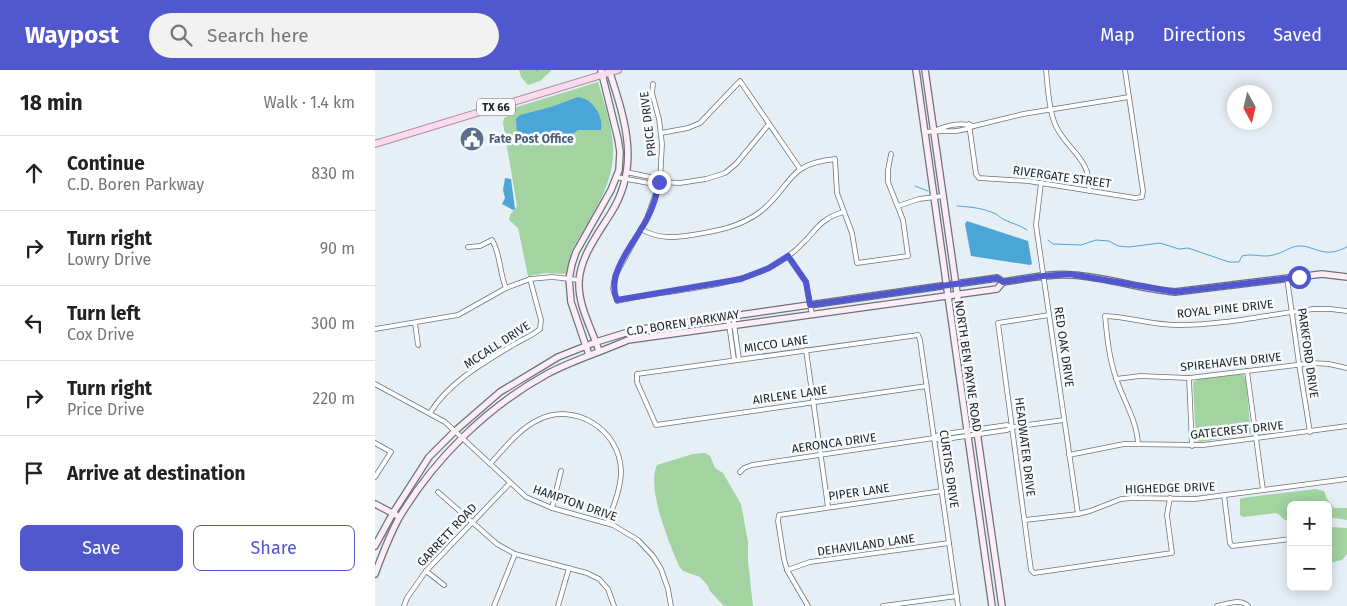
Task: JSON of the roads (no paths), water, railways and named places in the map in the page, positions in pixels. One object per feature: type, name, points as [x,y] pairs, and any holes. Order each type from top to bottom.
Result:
[{"type":"main road","name":"TX 66","points":[[375,144],[601,72],[618,70]]},
{"type":"street","name":"NORTH BEN PAYNE ROAD","points":[[916,70],[992,606]]},
{"type":"street","name":"NORTH BEN PAYNE ROAD","points":[[925,70],[1001,606]]},
{"type":"street","points":[[1045,70],[1051,110],[1055,123],[1060,135],[1083,162],[1089,179],[1089,191]]},
{"type":"street","points":[[934,132],[945,126],[963,123],[974,126],[1023,114],[1129,97],[1125,70]]},
{"type":"street","points":[[599,352],[582,306],[579,280],[592,243],[615,207],[626,176],[627,133],[610,71]]},
{"type":"street","points":[[589,355],[571,302],[569,279],[577,252],[611,190],[619,170],[620,152],[618,139],[601,72]]},
{"type":"street","points":[[661,132],[688,128],[700,123],[740,81],[800,168]]},
{"type":"street","name":"PRICE DRIVE","points":[[653,84],[652,93],[661,132],[662,156],[659,182],[652,208],[615,276],[613,289],[617,300],[741,279],[769,268],[788,256]]},
{"type":"street","name":"RIVERGATE STREET","points":[[969,126],[976,174],[983,180],[1006,179],[1135,198],[1142,197],[1143,191],[1129,97]]},
{"type":"street","points":[[616,177],[626,176],[653,184],[710,178],[725,173],[736,164],[769,124]]},
{"type":"street","points":[[925,132],[947,133],[964,130],[969,126]]},
{"type":"street","points":[[641,229],[656,236],[670,238],[718,231],[737,225],[764,208],[800,168],[816,162],[835,159],[837,193],[852,233],[857,263],[908,256],[904,225],[888,182],[891,154]]},
{"type":"street","points":[[619,170],[626,176]]},
{"type":"street","name":"RED OAK DRIVE","points":[[1041,183],[1036,225],[1078,514]]},
{"type":"street","points":[[898,206],[913,200],[943,196]]},
{"type":"street","points":[[600,211],[608,217]]},
{"type":"street","points":[[812,315],[806,282],[788,256],[825,220],[843,212]]},
{"type":"street","points":[[468,247],[480,246],[492,240],[496,248],[500,274],[506,288]]},
{"type":"street","name":"C.D. BOREN PARKWAY","points":[[375,574],[389,537],[400,517],[431,473],[462,438],[483,418],[547,374],[628,340],[997,289],[1003,282],[1043,276],[1070,274],[1087,276],[1175,292],[1322,274],[1347,277]]},
{"type":"street","points":[[375,328],[459,316],[506,288],[530,279],[545,277],[579,280]]},
{"type":"street","name":"C.D. BOREN PARKWAY","points":[[375,546],[393,513],[429,457],[455,431],[500,392],[558,357],[596,342],[635,330],[997,278],[1003,282]]},
{"type":"street","name":"PARKFORD DRIVE","points":[[1287,278],[1310,432]]},
{"type":"street","name":"MCCALL DRIVE","points":[[429,413],[438,401],[458,382],[487,361],[540,329],[541,320],[530,279]]},
{"type":"street","name":"ROYAL PINE DRIVE","points":[[1116,379],[1111,360],[1105,316],[1151,324],[1180,325],[1323,308],[1347,311]]},
{"type":"street","points":[[730,316],[736,360]]},
{"type":"street","name":"HEADWATER DRIVE","points":[[1049,316],[998,323],[1031,570],[1034,573],[1172,553],[1167,515],[1170,498]]},
{"type":"street","points":[[415,323],[418,346]]},
{"type":"street","name":"MICCO LANE","points":[[656,425],[637,382],[637,374],[919,335]]},
{"type":"street","name":"CURTISS DRIVE","points":[[919,335],[958,606]]},
{"type":"street","points":[[806,350],[828,507]]},
{"type":"street","name":"SPIREHAVEN DRIVE","points":[[1116,379],[1136,376],[1189,378],[1319,362],[1347,368]]},
{"type":"street","points":[[1247,371],[1263,490]]},
{"type":"street","points":[[1189,378],[1192,446]]},
{"type":"street","points":[[1116,379],[1135,424],[1138,444]]},
{"type":"street","name":"HAMPTON DRIVE","points":[[375,384],[445,422],[526,497],[552,508],[618,527],[638,540],[653,556],[667,582],[671,606]]},
{"type":"street","name":"AIRLENE LANE","points":[[656,425],[927,386]]},
{"type":"street","points":[[490,464],[520,432],[539,419],[562,414],[585,418],[599,426],[606,434],[613,444],[619,459],[620,483],[607,523]]},
{"type":"street","name":"AERONCA DRIVE","points":[[740,472],[751,465],[934,438],[938,435],[1007,430],[1013,427],[1064,420]]},
{"type":"street","name":"GATECREST DRIVE","points":[[1069,454],[1138,444],[1192,446],[1347,426]]},
{"type":"street","points":[[375,443],[391,452],[375,477]]},
{"type":"street","points":[[552,508],[561,471]]},
{"type":"street","name":"HIGHEDGE DRIVE","points":[[1025,520],[1078,514],[1121,499],[1147,497],[1195,499],[1347,479]]},
{"type":"street","name":"GARRETT ROAD","points":[[404,606],[407,598],[426,571],[510,483]]},
{"type":"street","name":"PIPER LANE","points":[[787,570],[778,521],[779,515],[942,491]]},
{"type":"street","points":[[438,492],[497,544],[515,554],[587,573],[599,579],[608,589],[614,606]]},
{"type":"street","points":[[1224,495],[1230,543],[1232,546],[1287,539]]},
{"type":"street","points":[[375,504],[400,517]]},
{"type":"street","name":"DEHAVILAND LANE","points":[[787,570],[810,562],[949,543]]},
{"type":"street","points":[[494,606],[515,554]]},
{"type":"street","points":[[558,606],[569,568]]},
{"type":"street","points":[[787,570],[808,606]]},
{"type":"street","points":[[426,571],[444,585]]},
{"type":"street","points":[[883,606],[957,596]]},
{"type":"street","points":[[1217,606],[1241,602],[1247,605]]},
{"type":"water","points":[[578,97],[588,101],[596,109],[601,119],[601,130],[578,130],[561,140],[544,138],[528,141],[521,140],[517,136],[516,119],[520,115],[551,107]]},
{"type":"water","points":[[505,178],[511,179],[515,209],[513,210],[502,204],[505,198],[503,190]]},
{"type":"water","points":[[967,221],[1028,241],[1032,264],[971,256],[965,224]]},
{"type":"waterway","points":[[915,186],[928,191]]},
{"type":"waterway","points":[[957,206],[977,208],[991,212],[1027,230]]},
{"type":"waterway","points":[[1048,240],[1053,244],[1081,245],[1096,240],[1109,241],[1118,246],[1129,247],[1160,243],[1179,249],[1188,248],[1229,262],[1239,262],[1242,256],[1246,255],[1273,255],[1298,246],[1327,252],[1335,252],[1347,247]]},
{"type":"place","name":"Fate Post Office","points":[[472,139]]}]
